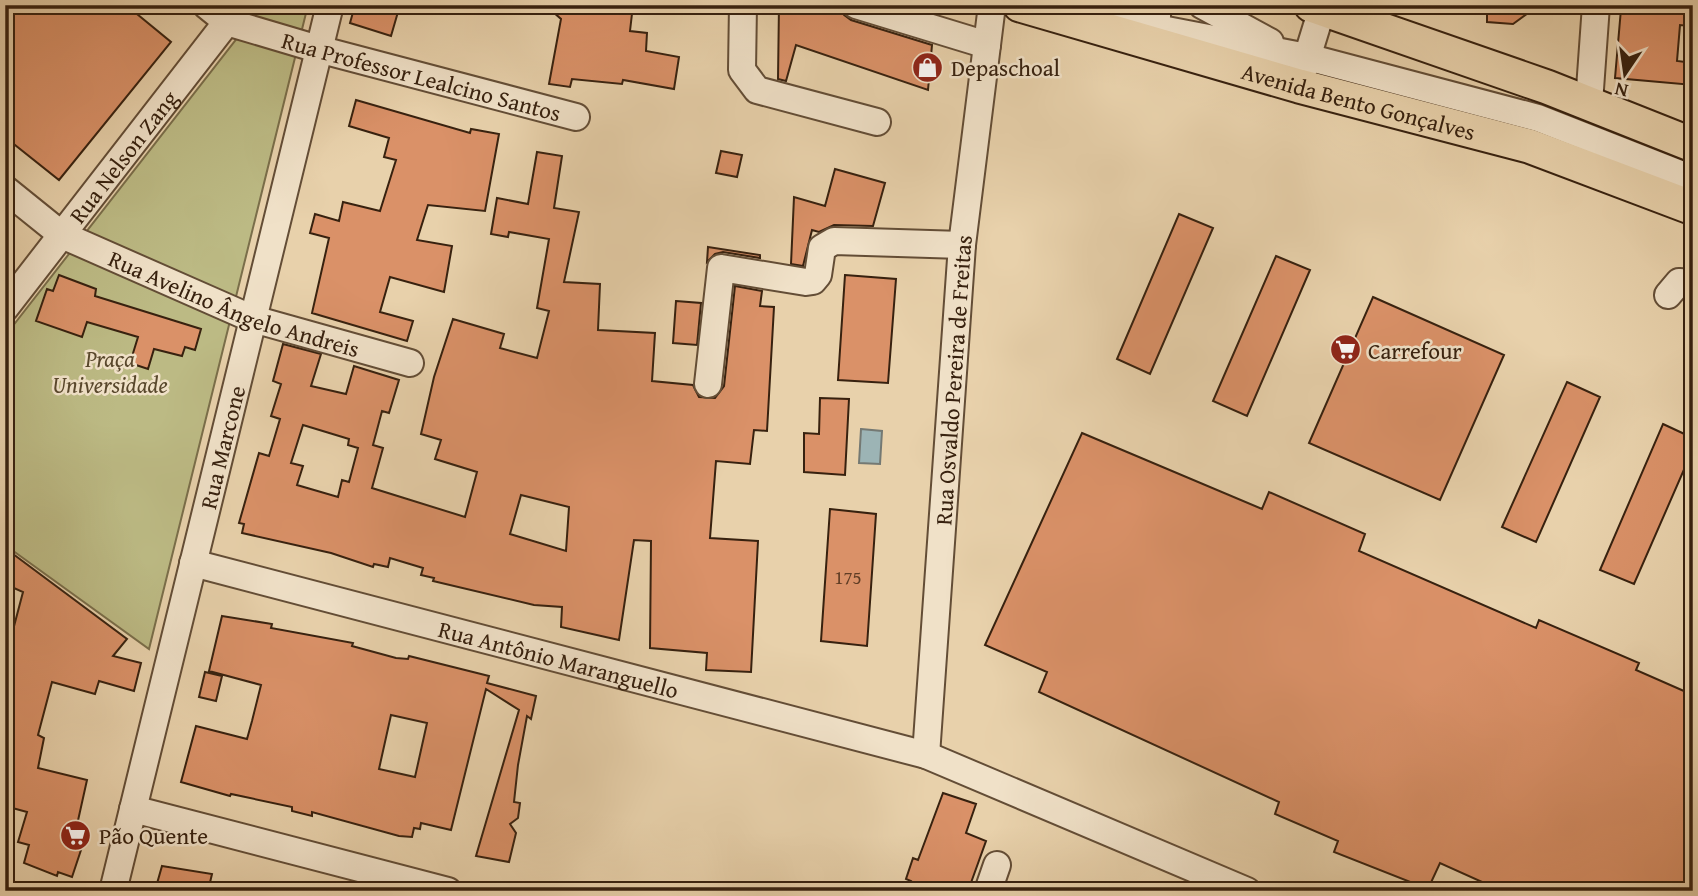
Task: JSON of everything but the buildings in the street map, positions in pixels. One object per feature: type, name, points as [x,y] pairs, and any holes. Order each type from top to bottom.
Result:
[{"type":"main road","name":"Avenida Bento Gonçalves","points":[[1020,5],[1300,66],[1529,146],[1693,208]]},
{"type":"main road","points":[[1317,7],[1589,103],[1693,145]]},
{"type":"street","points":[[206,5],[234,14]]},
{"type":"street","name":"Rua Marcone","points":[[113,891],[330,5]]},
{"type":"street","points":[[743,5],[742,70],[748,82],[757,90],[877,122]]},
{"type":"street","points":[[856,5],[987,45]]},
{"type":"street","name":"Rua Osvaldo Pereira de Freitas","points":[[926,755],[962,245],[992,5]]},
{"type":"street","points":[[1035,5],[1538,118],[1693,179]]},
{"type":"street","points":[[1116,5],[1300,66]]},
{"type":"street","points":[[1202,5],[1300,66]]},
{"type":"street","points":[[1589,103],[1596,5]]},
{"type":"street","points":[[1300,66],[1317,7]]},
{"type":"street","name":"Rua Professor Lealcino Santos","points":[[234,14],[318,50],[576,117]]},
{"type":"street","name":"Rua Nelson Zang","points":[[5,307],[234,14]]},
{"type":"street","name":"Rua Avelino Ângelo Andreis","points":[[5,189],[62,236],[253,319],[410,363]]},
{"type":"street","points":[[708,384],[721,268],[806,282],[813,281],[818,275],[822,248],[834,242],[962,245]]},
{"type":"street","points":[[1668,295],[1679,282],[1693,283]]},
{"type":"street","name":"Rua Antônio Maranguello","points":[[193,563],[926,755],[1247,891]]},
{"type":"street","points":[[133,809],[448,891]]},
{"type":"street","points":[[988,891],[997,865]]},
{"type":"green space","name":"Praça Universidade","points":[[263,5],[308,5],[149,649],[5,545],[5,336]]},
{"type":"water","points":[[861,429],[882,431],[880,464],[859,463]]},
{"type":"place","name":"Depaschoal","points":[[928,67]]},
{"type":"place","name":"Carrefour","points":[[1345,350]]},
{"type":"place","name":"Pão Quente","points":[[76,835]]}]
